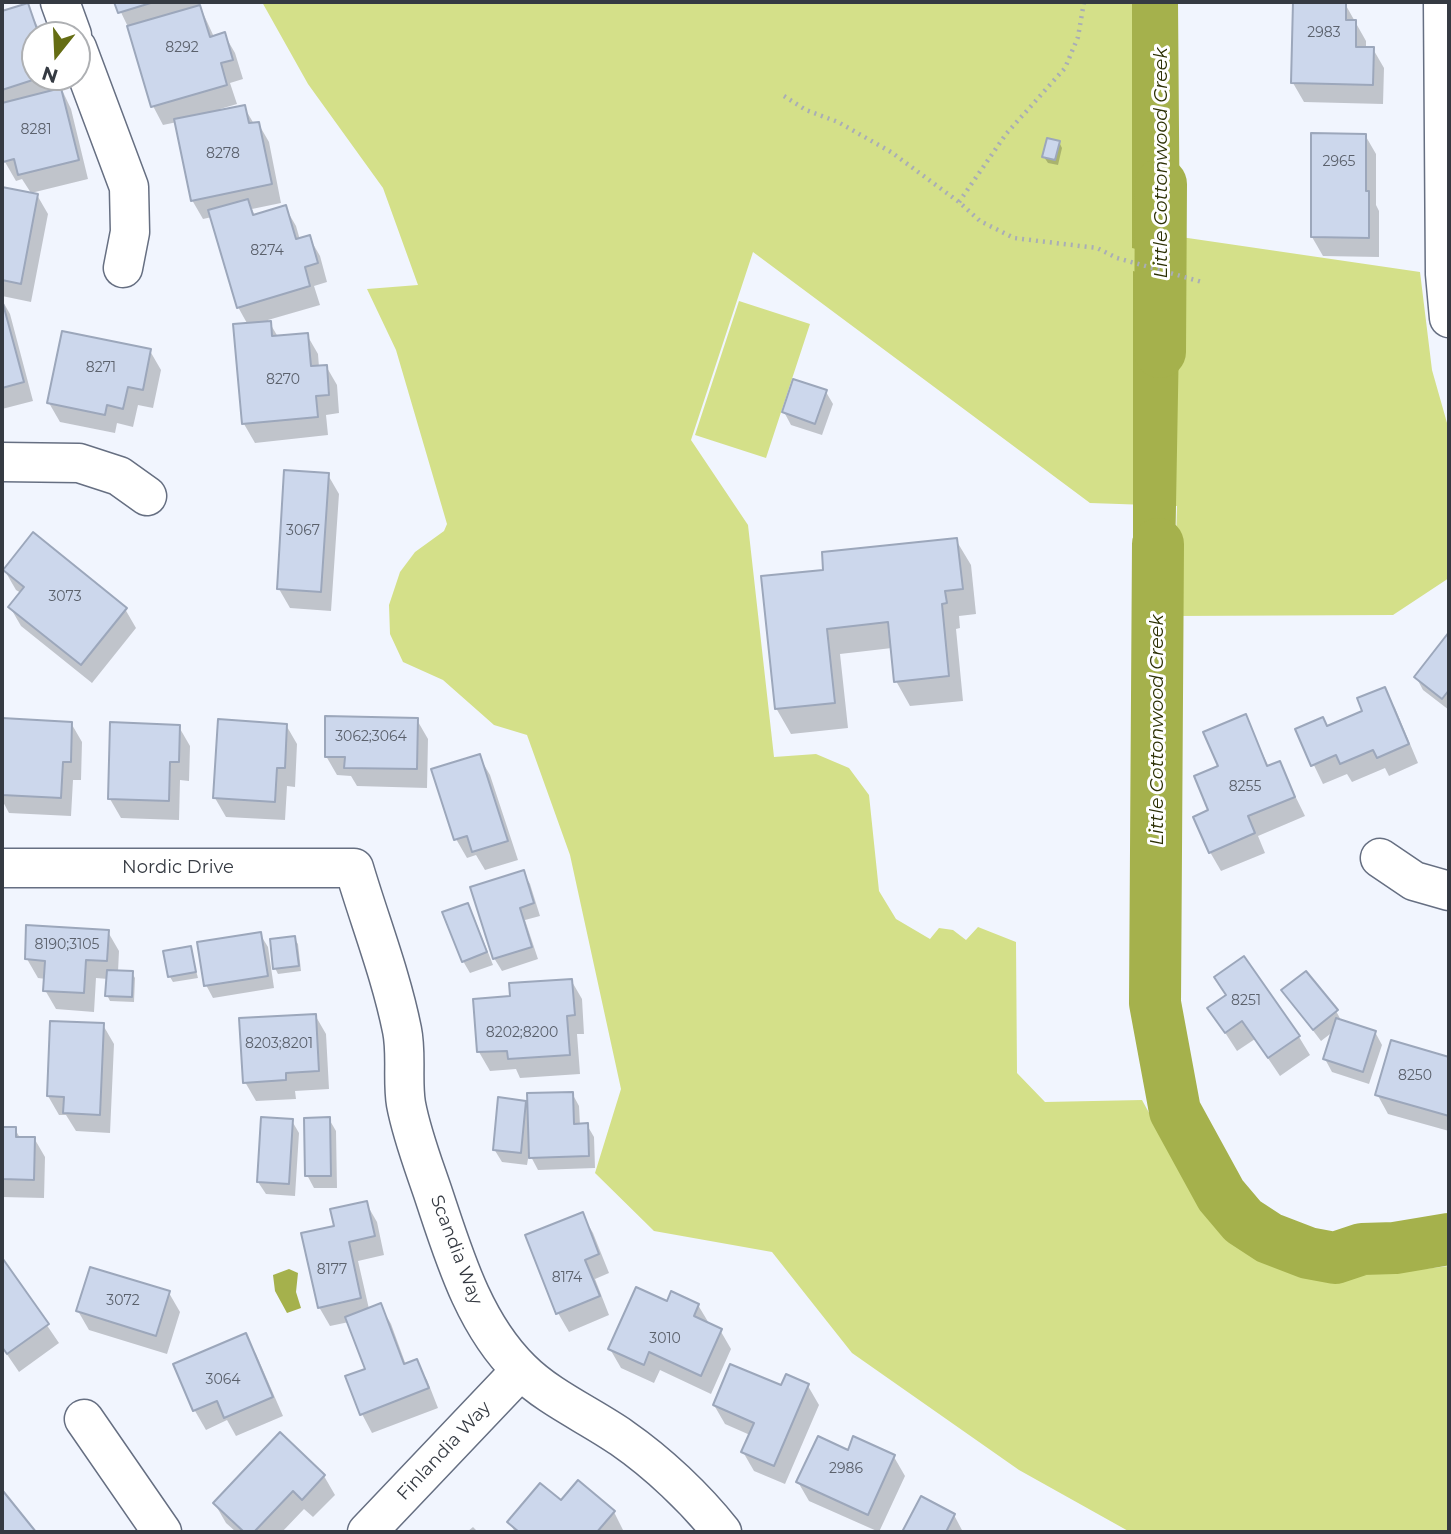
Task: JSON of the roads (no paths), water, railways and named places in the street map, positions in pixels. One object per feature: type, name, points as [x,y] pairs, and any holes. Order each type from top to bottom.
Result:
[{"type":"street","points":[[60,2],[67,21]]},
{"type":"street","points":[[1443,2],[1445,274],[1449,318]]},
{"type":"street","points":[[91,85],[129,187],[130,232],[123,268]]},
{"type":"street","points":[[2,462],[79,463],[119,476],[148,495]]},
{"type":"street","points":[[1380,858],[1414,881],[1449,891]]},
{"type":"street","name":"Nordic Drive","points":[[2,868],[354,868]]},
{"type":"street","name":"Scandia Way","points":[[354,868],[397,1005],[403,1035],[406,1102],[456,1262],[471,1297],[491,1332],[521,1370],[551,1393],[623,1438],[662,1471],[722,1532]]},
{"type":"street","name":"Finlandia Way","points":[[367,1532],[521,1370]]},
{"type":"street","points":[[84,1419],[162,1532]]},
{"type":"water","points":[[1132,2],[1178,2],[1180,260],[1132,248]]},
{"type":"water","points":[[1133,271],[1180,284],[1174,616],[1133,617]]},
{"type":"water","points":[[289,1269],[298,1273],[296,1292],[301,1308],[287,1313],[275,1291],[273,1275]]},
{"type":"waterway","name":"Little Cottonwood Creek","points":[[1160,352],[1161,184]]},
{"type":"waterway","name":"Little Cottonwood Creek","points":[[1158,544],[1155,1003],[1175,1111],[1221,1195],[1243,1221],[1269,1238],[1308,1253],[1335,1258],[1362,1249],[1395,1248],[1449,1239]]}]
